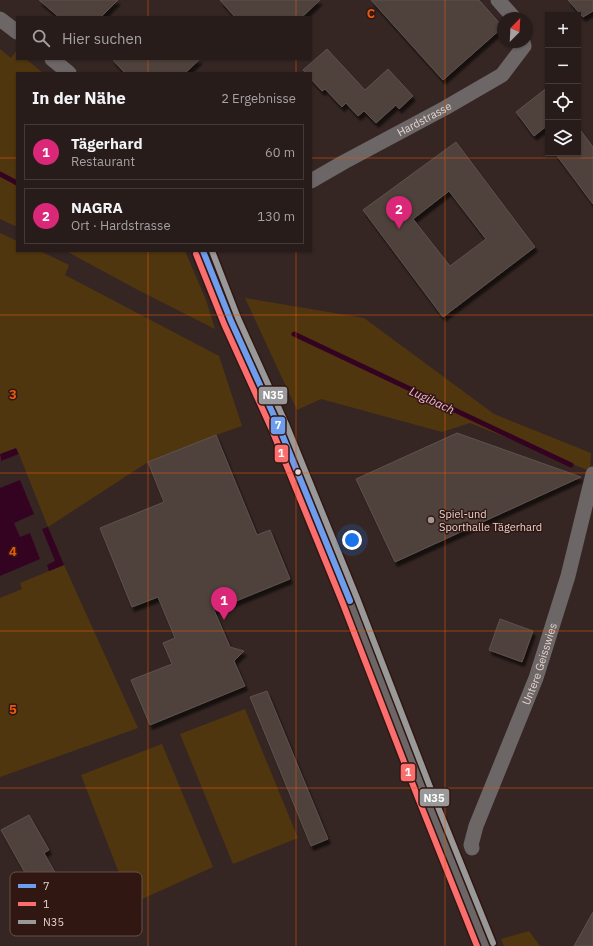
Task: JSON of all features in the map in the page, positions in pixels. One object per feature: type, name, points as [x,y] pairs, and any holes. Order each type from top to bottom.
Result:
[{"type":"street","points":[[498,0],[509,12]]},
{"type":"street","points":[[0,19],[16,31]]},
{"type":"street","name":"Hardstrasse","points":[[312,180],[445,108],[502,75],[522,48]]},
{"type":"street","points":[[53,60],[68,72]]},
{"type":"street","points":[[203,252],[231,321],[279,427],[486,946]]},
{"type":"street","name":"Untere Geisswies","points":[[472,848],[471,845],[476,826],[536,678],[568,576],[593,474]]},
{"type":"shaded area","points":[[0,49],[11,58],[16,51],[16,60],[27,60],[42,72],[16,72],[16,227],[0,219]]},
{"type":"shaded area","points":[[0,233],[16,241],[16,252],[42,252],[69,265],[65,275],[219,356],[242,426],[148,462],[48,527],[19,454],[1,461]]},
{"type":"shaded area","points":[[68,252],[185,252],[206,300],[215,329]]},
{"type":"shaded area","points":[[245,298],[364,318],[494,414],[591,453],[590,471],[470,423],[442,432],[321,399],[297,410]]},
{"type":"shaded area","points":[[16,448],[19,454],[1,461],[0,454]]},
{"type":"shaded area","points":[[20,480],[34,514],[14,523],[20,537],[30,533],[40,559],[0,576],[0,488]]},
{"type":"shaded area","points":[[48,527],[64,565],[49,571],[47,565],[55,561],[42,529]]},
{"type":"shaded area","points":[[64,565],[138,728],[0,777],[0,598],[22,589],[20,583]]},
{"type":"shaded area","points":[[245,709],[298,838],[233,864],[180,734]]},
{"type":"shaded area","points":[[162,744],[213,867],[142,899],[142,872],[119,872],[81,775]]},
{"type":"shaded area","points":[[529,931],[540,946],[504,946],[501,939]]},
{"type":"building","points":[[39,0],[118,0],[102,16],[58,16]]},
{"type":"building","points":[[220,0],[320,0],[303,16],[234,16]]},
{"type":"building","points":[[371,0],[479,0],[497,20],[497,32],[443,80]]},
{"type":"building","points":[[568,0],[593,0],[593,11],[583,17],[581,12],[579,12]]},
{"type":"building","points":[[327,49],[365,90],[388,69],[413,96],[399,109],[396,105],[376,123],[364,111],[358,116],[346,103],[342,107],[325,89],[322,91],[312,80],[312,72],[305,72],[303,70]]},
{"type":"building","points":[[113,60],[199,60],[186,72],[124,72]]},
{"type":"building","points":[[545,89],[545,127],[534,136],[516,112]]},
{"type":"building","points":[[581,131],[593,147],[593,204],[557,156],[581,156]]},
{"type":"building","points":[[456,142],[535,247],[443,317],[363,210]],"holes":[[[449,191],[486,239],[450,266],[413,219]]]},
{"type":"building","name":"Spiel-und Sporthalle Tägerhard","points":[[457,433],[581,477],[395,562],[356,479]]},
{"type":"building","points":[[216,435],[257,535],[270,530],[290,579],[214,610],[230,647],[244,651],[234,661],[245,686],[150,725],[131,680],[172,664],[163,643],[175,638],[158,597],[132,607],[100,528],[164,502],[148,462]]},
{"type":"building","points":[[500,619],[533,631],[522,662],[489,650]]},
{"type":"building","points":[[267,691],[328,839],[311,846],[250,697]]},
{"type":"building","points":[[29,815],[49,850],[44,853],[55,872],[25,872],[1,830]]},
{"type":"building","points":[[593,912],[593,946],[574,946]]},
{"type":"waterway","name":"Lugibach","points":[[0,174],[16,182]]},
{"type":"waterway","name":"Lugibach","points":[[294,334],[571,465]]},
{"type":"transit line","name":"7","points":[[203,252],[231,321],[279,427],[350,601]]},
{"type":"transit line","name":"N35","points":[[212,252],[238,318],[286,424],[357,598],[432,792],[493,943]]},
{"type":"transit line","name":"1","points":[[196,254],[224,324],[272,430],[343,604],[477,946]]},
{"type":"place","name":"NAGRA","points":[[399,229]]},
{"type":"place","name":"Spiel-und Sporthalle Tägerhard","points":[[431,520]]},
{"type":"place","name":"Tägerhard","points":[[224,620]]}]
